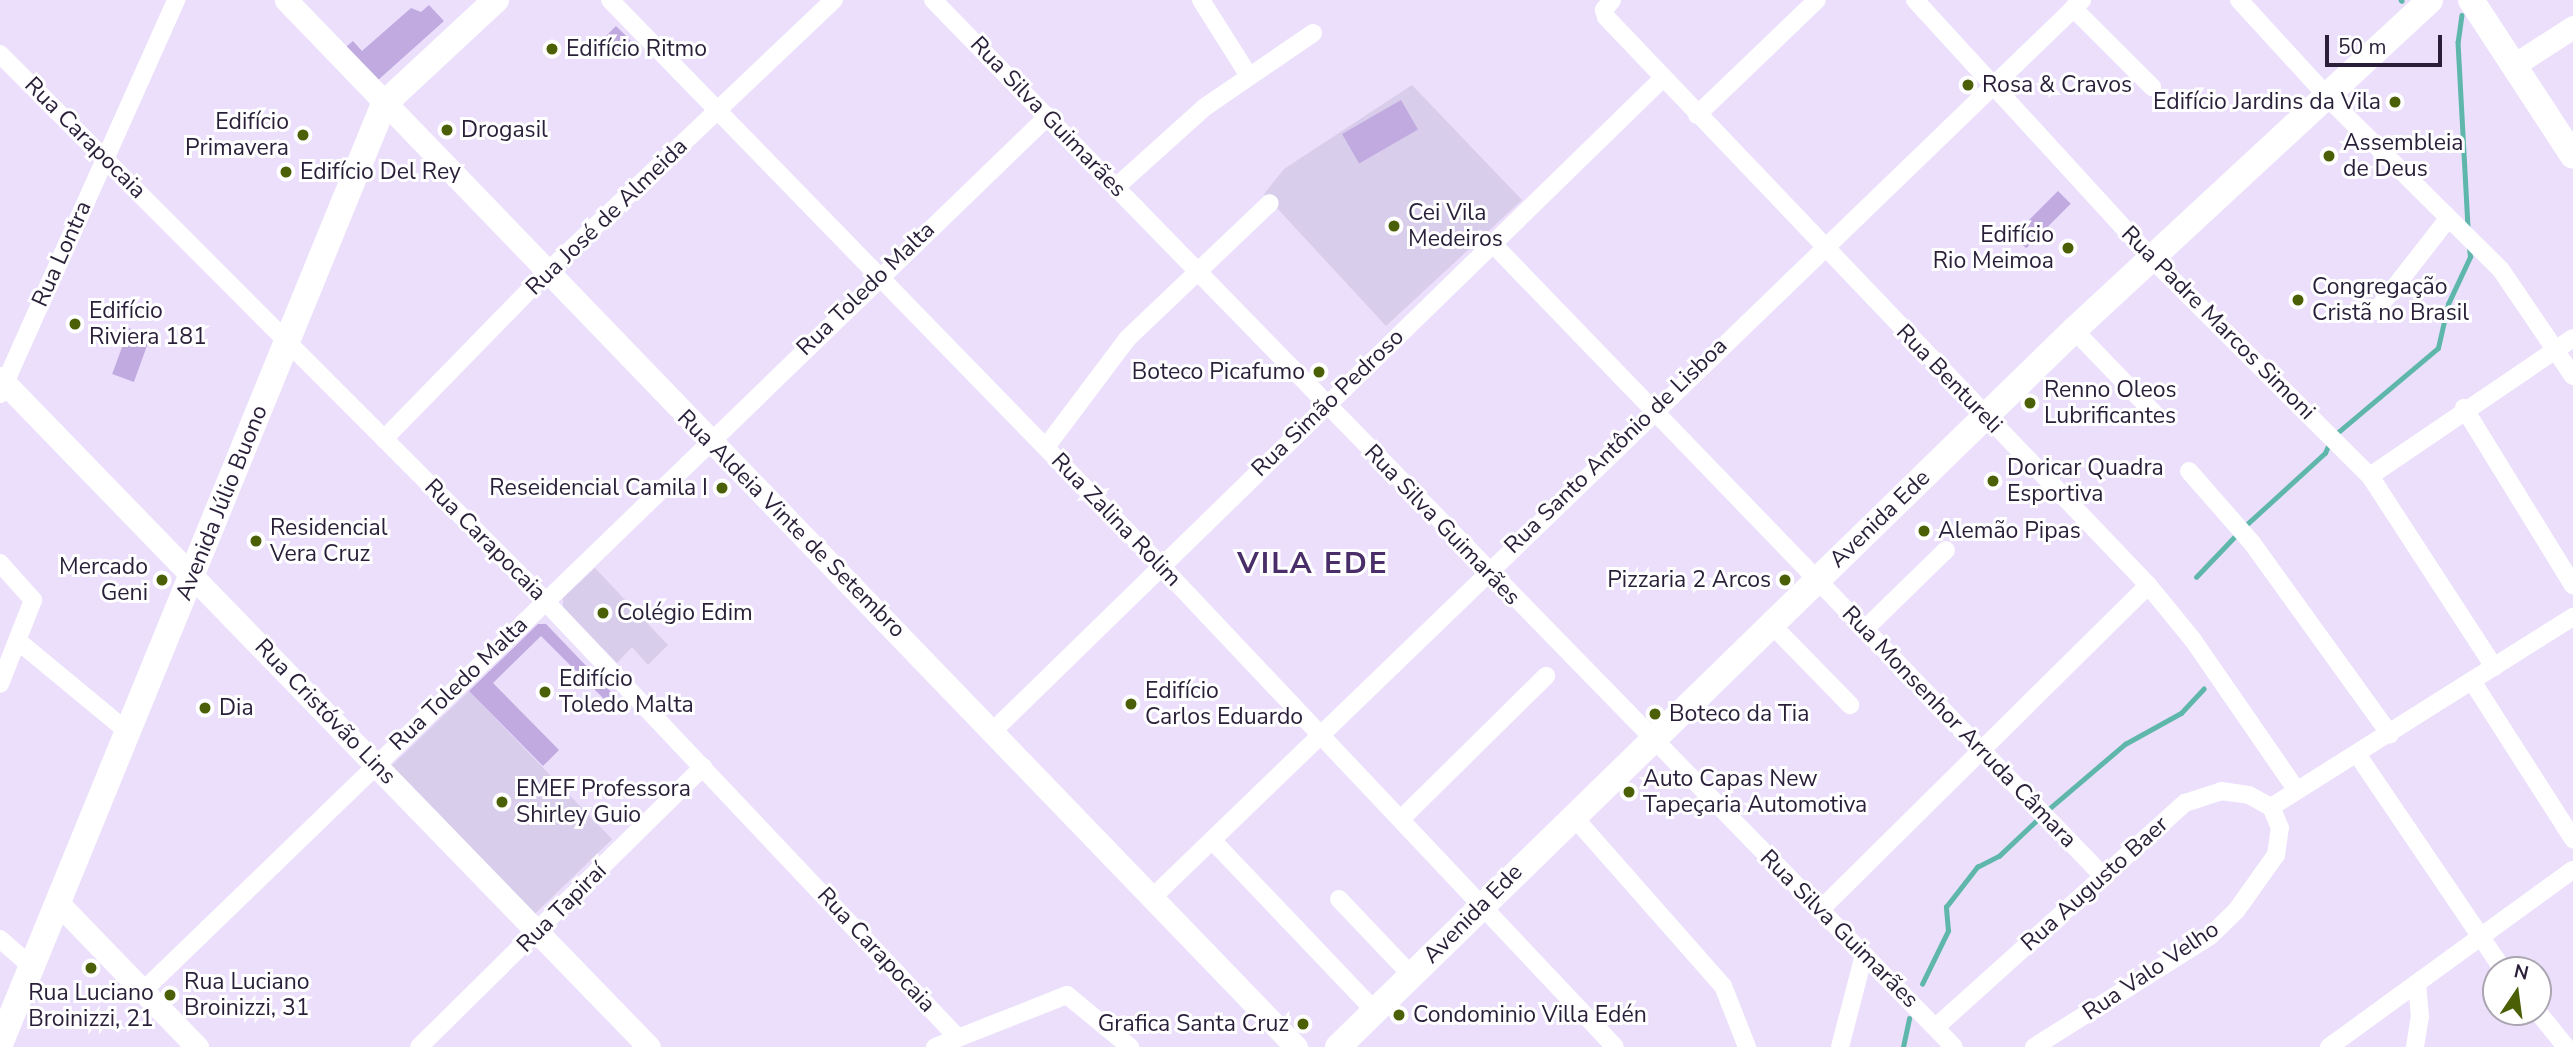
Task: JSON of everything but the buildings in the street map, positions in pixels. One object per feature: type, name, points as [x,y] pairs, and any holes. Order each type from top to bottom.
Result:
[{"type":"main road","name":"Avenida Júlio Buono","points":[[0,1044],[384,104],[496,0]]},
{"type":"main road","name":"Avenida Ede","points":[[1338,1047],[2074,330],[2325,94],[2430,0]]},
{"type":"main road","points":[[2470,0],[2573,156]]},
{"type":"street","name":"Rua Lontra","points":[[2,385],[176,0]]},
{"type":"street","name":"Rua Aldeia Vinte de Setembro","points":[[286,0],[709,441],[994,730],[1296,1047]]},
{"type":"street","name":"Rua Zalina Rolim","points":[[610,0],[717,113],[1161,566],[1615,1047]]},
{"type":"street","name":"Rua José de Almeida","points":[[384,439],[547,273],[834,0]]},
{"type":"street","name":"Rua Silva Guimarães","points":[[933,0],[1486,572],[1954,1047]]},
{"type":"street","points":[[1201,0],[1249,76]]},
{"type":"street","points":[[1698,115],[1818,0]]},
{"type":"street","name":"Rua Padre Marcos Simoni","points":[[1915,0],[2152,259],[2370,476],[2494,667]]},
{"type":"street","points":[[2239,0],[2325,94],[2510,281],[2573,376]]},
{"type":"street","points":[[2078,4],[2152,88]]},
{"type":"street","name":"Rua Santo Antônio de Lisboa","points":[[1154,896],[1822,247],[2078,4]]},
{"type":"street","name":"Rua Bentureli","points":[[1609,8],[1662,78],[2148,585],[2193,640],[2297,791]]},
{"type":"street","points":[[2514,65],[2573,27]]},
{"type":"street","points":[[1116,187],[1205,107],[1313,33]]},
{"type":"street","name":"Rua Carapocaia","points":[[0,54],[545,600],[958,1038]]},
{"type":"street","name":"Rua Simão Pedroso","points":[[994,730],[1662,78]]},
{"type":"street","name":"Rua Toledo Malta","points":[[144,990],[877,277],[1048,116]]},
{"type":"street","points":[[1045,447],[1114,354],[1270,203]]},
{"type":"street","points":[[2376,311],[2448,219]]},
{"type":"street","name":"Rua Monsenhor Arruda Câmara","points":[[1493,244],[1985,750],[2104,877]]},
{"type":"street","points":[[2074,330],[2154,413]]},
{"type":"street","points":[[2370,476],[2464,408],[2573,338]]},
{"type":"street","name":"Rua Cristóvão Lins","points":[[2,385],[193,575],[536,934],[649,1047]]},
{"type":"street","points":[[2464,408],[2573,585]]},
{"type":"street","points":[[2189,471],[2252,543],[2390,734]]},
{"type":"street","points":[[1865,629],[1946,550]]},
{"type":"street","points":[[0,563],[32,596],[18,641],[0,684]]},
{"type":"street","points":[[1820,910],[1985,750],[2148,585]]},
{"type":"street","points":[[2271,807],[2573,617]]},
{"type":"street","points":[[1772,625],[1850,705]]},
{"type":"street","points":[[18,641],[128,732]]},
{"type":"street","points":[[1401,819],[1546,676]]},
{"type":"street","points":[[2472,681],[2573,839]]},
{"type":"street","points":[[2357,754],[2492,956]]},
{"type":"street","name":"Rua Tapiraí","points":[[419,1047],[703,767]]},
{"type":"street","name":"Rua Augusto Baer","points":[[1936,1027],[2185,803],[2205,793],[2235,792],[2271,807]]},
{"type":"street","name":"Rua Valo Velho","points":[[2034,1047],[2210,936],[2235,911],[2276,855],[2280,828],[2271,807]]},
{"type":"street","points":[[1573,816],[1723,986],[1747,1047]]},
{"type":"street","points":[[1212,840],[1375,1011]]},
{"type":"street","points":[[2329,1047],[2573,870]]},
{"type":"street","points":[[1339,899],[1411,975]]},
{"type":"street","points":[[57,902],[197,1047]]},
{"type":"street","points":[[0,939],[31,967]]},
{"type":"street","points":[[1840,1047],[1864,955]]},
{"type":"street","points":[[2415,1047],[2420,1017],[2417,984]]},
{"type":"street","points":[[935,1047],[1067,995],[1130,1047]]},
{"type":"street","points":[[2549,1026],[2566,1047]]},
{"type":"shaded area","points":[[429,5],[444,21],[377,81],[346,47],[353,41],[362,51],[411,8],[421,12]]},
{"type":"shaded area","points":[[616,26],[631,41],[613,59],[598,44]]},
{"type":"shaded area","name":"Cei Vila Medeiros","points":[[1412,85],[1522,200],[1386,326],[1264,194],[1284,169]]},
{"type":"shaded area","points":[[1401,100],[1418,129],[1359,163],[1342,134]]},
{"type":"shaded area","points":[[2058,191],[2071,204],[2026,248],[2013,236]]},
{"type":"shaded area","points":[[129,328],[151,336],[134,382],[112,374]]},
{"type":"shaded area","name":"Colégio Edim","points":[[595,568],[668,645],[648,665],[632,647],[617,663],[563,607],[563,598]]},
{"type":"shaded area","points":[[538,624],[546,624],[615,696],[608,703],[541,636],[493,683],[559,750],[543,766],[469,691]]},
{"type":"shaded area","name":"EMEF Professora Shirley Guio","points":[[469,691],[612,839],[534,914],[391,766]]},
{"type":"waterway","points":[[2462,15],[2458,42],[2468,229]]},
{"type":"waterway","points":[[2336,434],[2438,348],[2448,304],[2470,257],[2469,248]]},
{"type":"waterway","points":[[2245,526],[2325,453],[2330,442]]},
{"type":"waterway","points":[[2196,577],[2238,533]]},
{"type":"waterway","points":[[2050,808],[2125,744],[2181,713],[2203,689]]},
{"type":"waterway","points":[[1922,984],[1948,931],[1946,907],[1977,867],[1999,856],[2038,819]]},
{"type":"waterway","points":[[1903,1047],[1909,1019]]},
{"type":"place","name":"Edifício Ritmo","points":[[552,49]]},
{"type":"place","name":"Rosa & Cravos","points":[[1968,85]]},
{"type":"place","name":"Edifício Jardins da Vila","points":[[2395,102]]},
{"type":"place","name":"Drogasil","points":[[447,130]]},
{"type":"place","name":"Edifício Primavera","points":[[303,135]]},
{"type":"place","name":"Assembleia de Deus","points":[[2329,156]]},
{"type":"place","name":"Edifício Del Rey","points":[[286,172]]},
{"type":"place","name":"Cei Vila Medeiros","points":[[1394,226]]},
{"type":"place","name":"Edifício Rio Meimoa","points":[[2068,248]]},
{"type":"place","name":"Congregação Cristã no Brasil","points":[[2298,300]]},
{"type":"place","name":"Edifício Riviera 181","points":[[75,324]]},
{"type":"place","name":"Boteco Picafumo","points":[[1319,372]]},
{"type":"place","name":"Renno Oleos Lubrificantes","points":[[2030,403]]},
{"type":"place","name":"Doricar Quadra Esportiva","points":[[1993,481]]},
{"type":"place","name":"Reseidencial Camila I","points":[[722,488]]},
{"type":"place","name":"Alemão Pipas","points":[[1924,531]]},
{"type":"place","name":"Residencial Vera Cruz","points":[[256,541]]},
{"type":"place","name":"Mercado Geni","points":[[162,580]]},
{"type":"place","name":"Pizzaria 2 Arcos","points":[[1785,580]]},
{"type":"place","name":"Colégio Edim","points":[[603,613]]},
{"type":"place","name":"Edifício Toledo Malta","points":[[545,692]]},
{"type":"place","name":"Edifício Carlos Eduardo","points":[[1131,704]]},
{"type":"place","name":"Dia","points":[[205,708]]},
{"type":"place","name":"Boteco da Tia","points":[[1655,714]]},
{"type":"place","name":"Auto Capas New Tapeçaria Automotiva","points":[[1629,792]]},
{"type":"place","name":"EMEF Professora Shirley Guio","points":[[502,802]]},
{"type":"place","name":"Rua Luciano Broinizzi, 21","points":[[91,968]]},
{"type":"place","name":"Rua Luciano Broinizzi, 31","points":[[170,995]]},
{"type":"place","name":"Condominio Villa Edén","points":[[1399,1015]]},
{"type":"place","name":"Grafica Santa Cruz","points":[[1303,1024]]},
{"type":"district","name":"VILA EDE","points":[[1313,564]]}]
